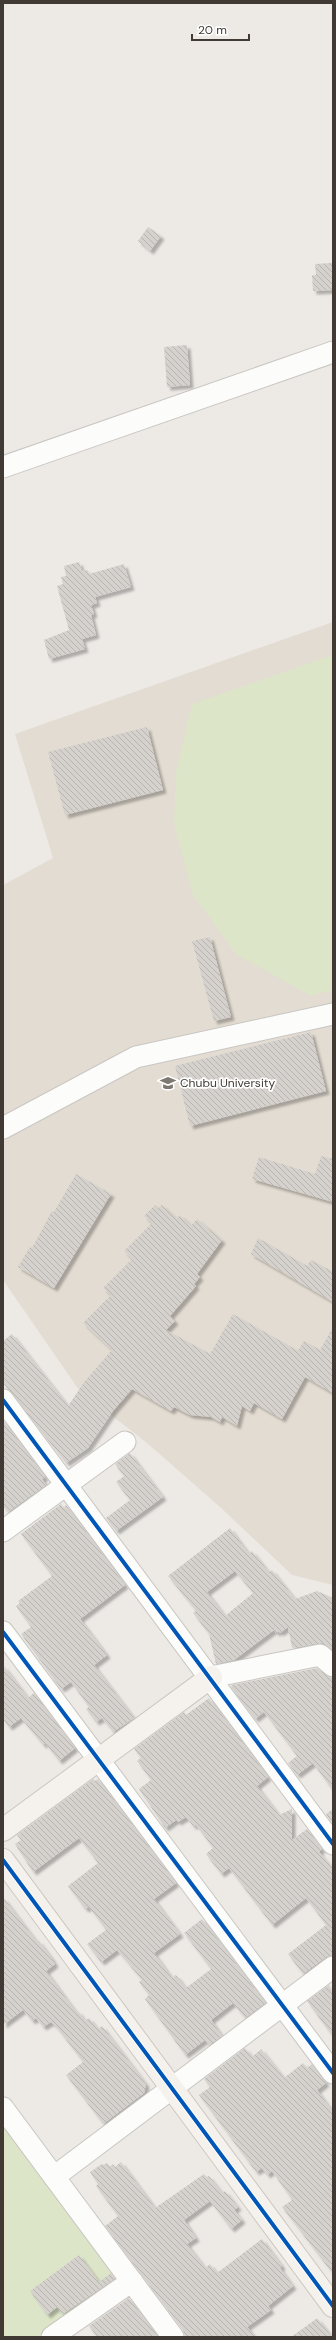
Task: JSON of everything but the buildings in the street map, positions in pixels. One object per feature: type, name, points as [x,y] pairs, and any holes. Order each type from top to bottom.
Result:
[{"type":"street","points":[[3,467],[333,352]]},
{"type":"street","points":[[3,1128],[136,1057],[333,1014]]},
{"type":"street","points":[[3,1400],[211,1677],[333,1844]]},
{"type":"street","points":[[3,1531],[125,1442]]},
{"type":"street","points":[[3,1632],[333,2073]]},
{"type":"street","points":[[3,1830],[97,1759],[211,1677],[320,1655],[333,1666]]},
{"type":"street","points":[[3,1860],[333,2306]]},
{"type":"street","points":[[54,2177],[333,1967]]},
{"type":"street","points":[[3,2108],[173,2337]]},
{"type":"street","points":[[52,2337],[132,2281]]},
{"type":"shaded area","name":"Chubu University","points":[[333,622],[333,1585],[292,1575],[220,1507],[147,1443],[79,1390],[3,1280],[3,885],[53,858],[15,734]]},
{"type":"green space","points":[[333,655],[333,990],[311,996],[236,954],[193,895],[174,824],[176,772],[192,704]]},
{"type":"green space","points":[[3,2125],[114,2274],[112,2283],[38,2337],[3,2337]]},
{"type":"cycle path","points":[[3,1400],[333,1844]]},
{"type":"cycle path","points":[[3,1632],[333,2073]]},
{"type":"cycle path","points":[[3,1860],[333,2306]]},
{"type":"place","name":"Chubu University","points":[[168,1083]]}]
